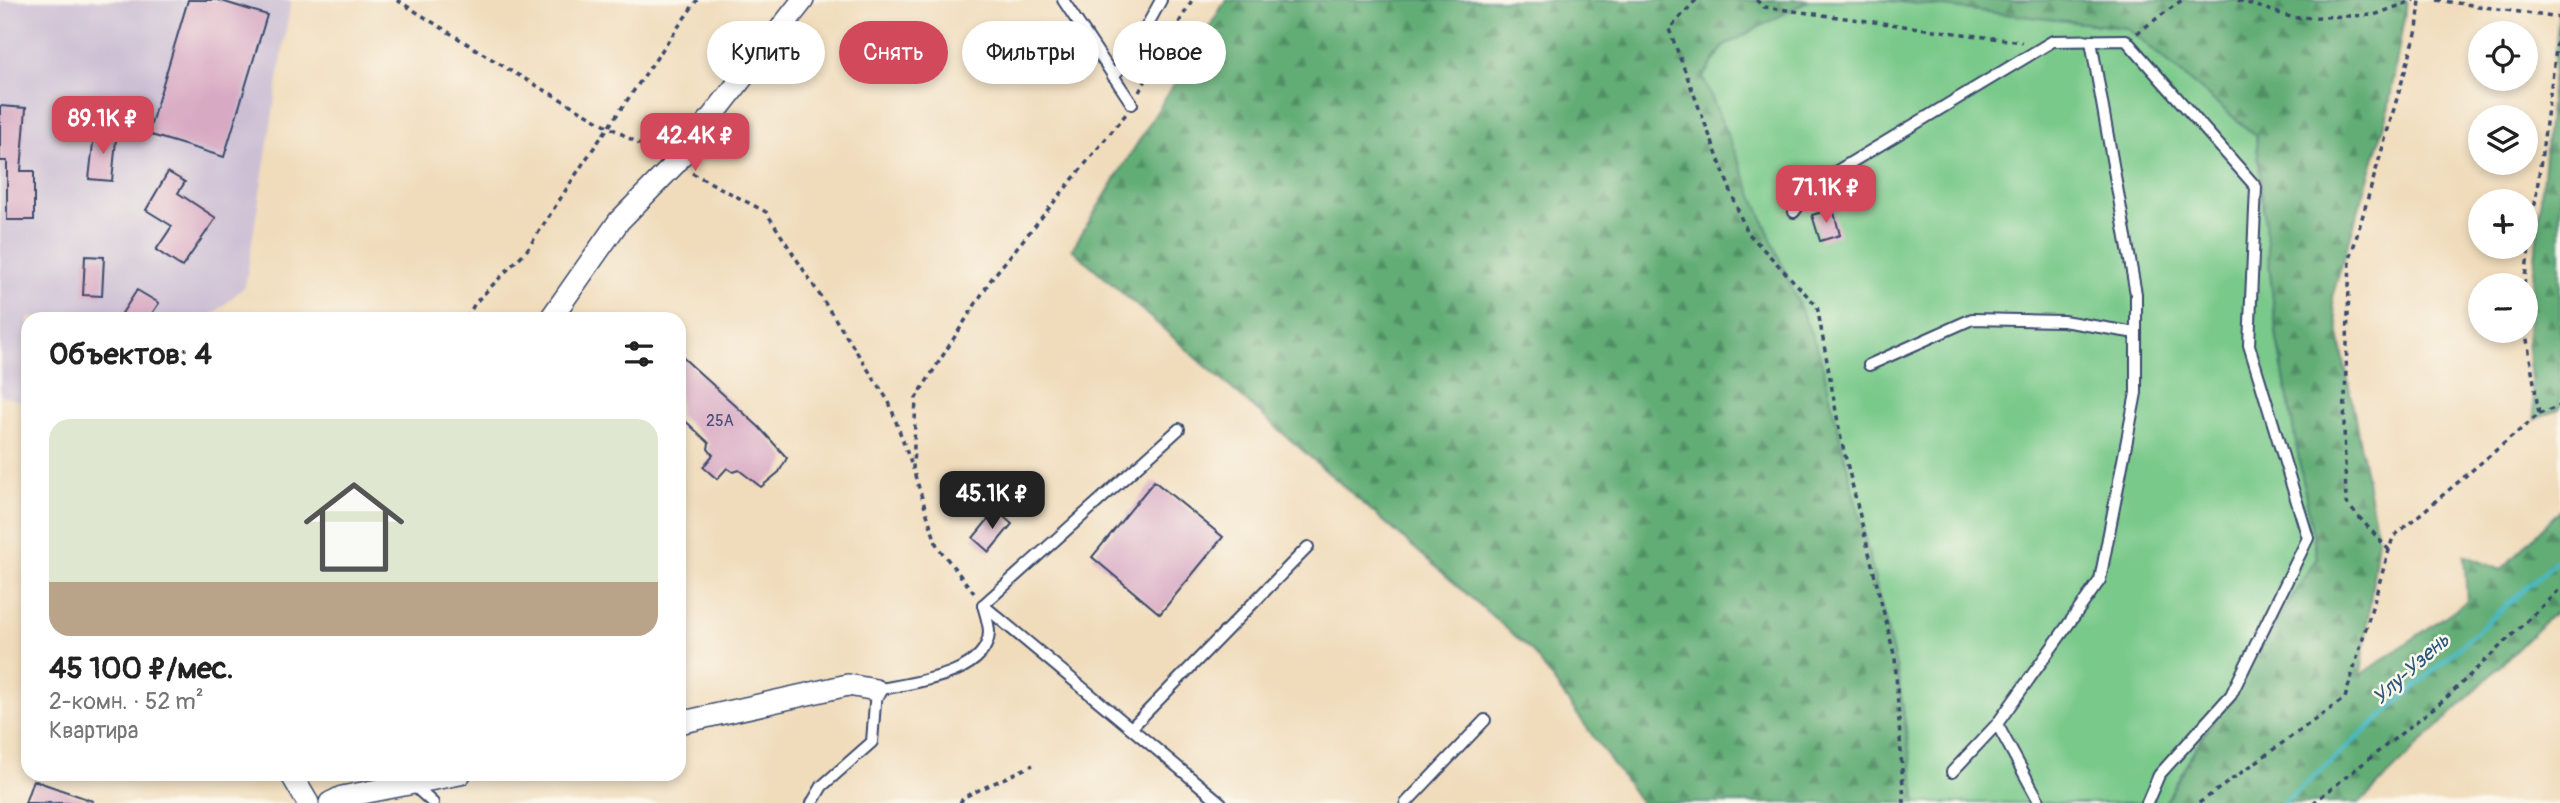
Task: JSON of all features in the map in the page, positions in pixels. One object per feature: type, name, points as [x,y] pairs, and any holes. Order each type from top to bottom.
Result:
[{"type":"street","points":[[555,312],[619,221],[675,164],[803,0]]},
{"type":"street","points":[[686,721],[848,685],[876,690]]},
{"type":"street","points":[[295,781],[308,803]]},
{"type":"street","points":[[330,803],[342,797],[426,781]]},
{"type":"lane","points":[[1063,0],[1113,76]]},
{"type":"lane","points":[[1150,21],[1161,0]]},
{"type":"lane","points":[[1794,212],[1812,186],[2053,41],[2126,40],[2256,187],[2249,345],[2308,538],[2231,695],[2159,775],[2147,803]]},
{"type":"lane","points":[[1952,772],[1997,724],[2100,580],[2136,393],[2136,294],[2091,41]]},
{"type":"lane","points":[[1118,84],[1132,104]]},
{"type":"lane","points":[[1869,365],[1972,319],[2063,321],[2136,333]]},
{"type":"lane","points":[[984,605],[1179,429]]},
{"type":"lane","points":[[1132,727],[1308,547]]},
{"type":"lane","points":[[812,803],[822,786],[872,742],[876,690],[954,674],[980,654],[989,633],[984,605]]},
{"type":"lane","points":[[984,605],[1221,803]]},
{"type":"lane","points":[[1406,803],[1485,720]]},
{"type":"lane","points":[[1997,724],[2040,803]]},
{"type":"lane","points":[[412,784],[433,803]]},
{"type":"path","points":[[397,0],[511,71],[766,212],[889,402],[937,546],[984,605]]},
{"type":"path","points":[[470,312],[475,303],[527,250],[697,0]]},
{"type":"path","points":[[913,469],[916,398],[992,278],[1119,127],[1192,0]]},
{"type":"path","points":[[1696,0],[1669,29],[1741,218],[1748,233],[1817,306],[1841,439],[1895,658],[1904,803]]},
{"type":"path","points":[[1756,0],[1763,7],[1871,24],[2009,42],[2053,41]]},
{"type":"path","points":[[2126,40],[2182,0]]},
{"type":"path","points":[[2238,0],[2294,18],[2374,15],[2414,0]]},
{"type":"path","points":[[2389,550],[2346,503],[2343,425],[2350,259],[2417,30],[2420,0]]},
{"type":"path","points":[[2437,0],[2560,19],[2526,273]]},
{"type":"path","points":[[2528,343],[2539,414]]},
{"type":"path","points":[[2199,803],[2345,698],[2393,537],[2539,414],[2560,405]]},
{"type":"path","points":[[2313,803],[2445,699],[2560,589]]},
{"type":"path","points":[[960,803],[964,797],[1033,765]]},
{"type":"shaded area","points":[[0,0],[291,0],[245,286],[217,312],[21,312],[21,402],[0,395]]},
{"type":"green space","points":[[1226,0],[1809,0],[1724,46],[1703,77],[1820,355],[1897,670],[1917,803],[1641,803],[1531,650],[1072,249],[1174,84],[1226,84],[1226,21],[1213,21]]},
{"type":"green space","points":[[1809,0],[1883,0],[2127,28],[2256,136],[2277,339],[2317,558],[2195,749],[2165,803],[1917,803],[1897,670],[1703,77],[1724,46]]},
{"type":"green space","points":[[1883,0],[2407,0],[2387,117],[2332,297],[2378,539],[2361,675],[2467,601],[2464,555],[2501,570],[2560,510],[2560,607],[2360,803],[2165,803],[2195,749],[2317,558],[2277,339],[2256,136],[2127,28]]},
{"type":"green space","points":[[2560,0],[2560,408],[2535,420],[2527,343],[2538,343],[2538,273],[2534,273],[2535,259],[2538,259],[2538,227]]},
{"type":"building","points":[[188,0],[218,0],[267,15],[224,157],[148,134]]},
{"type":"building","points":[[0,106],[26,108],[21,171],[34,171],[34,220],[7,220],[7,161],[0,161]]},
{"type":"building","points":[[95,126],[116,140],[112,181],[89,179]]},
{"type":"building","points":[[168,172],[185,182],[178,193],[216,218],[182,267],[156,250],[172,226],[146,210]]},
{"type":"building","points":[[1833,209],[1840,235],[1820,241],[1812,215]]},
{"type":"building","points":[[85,256],[104,257],[102,296],[83,295]]},
{"type":"building","points":[[137,290],[159,303],[153,312],[123,312]]},
{"type":"building","points":[[686,360],[759,427],[787,458],[779,472],[761,487],[739,470],[733,472],[727,468],[717,479],[703,467],[713,455],[708,449],[709,443],[686,422]]},
{"type":"building","points":[[1154,481],[1223,537],[1160,614],[1092,557]]},
{"type":"building","points":[[996,510],[1012,524],[989,552],[973,538]]},
{"type":"building","points":[[33,781],[93,801],[92,803],[25,803]]},
{"type":"waterway","name":"Улу-Узень","points":[[2284,803],[2560,558]]}]
